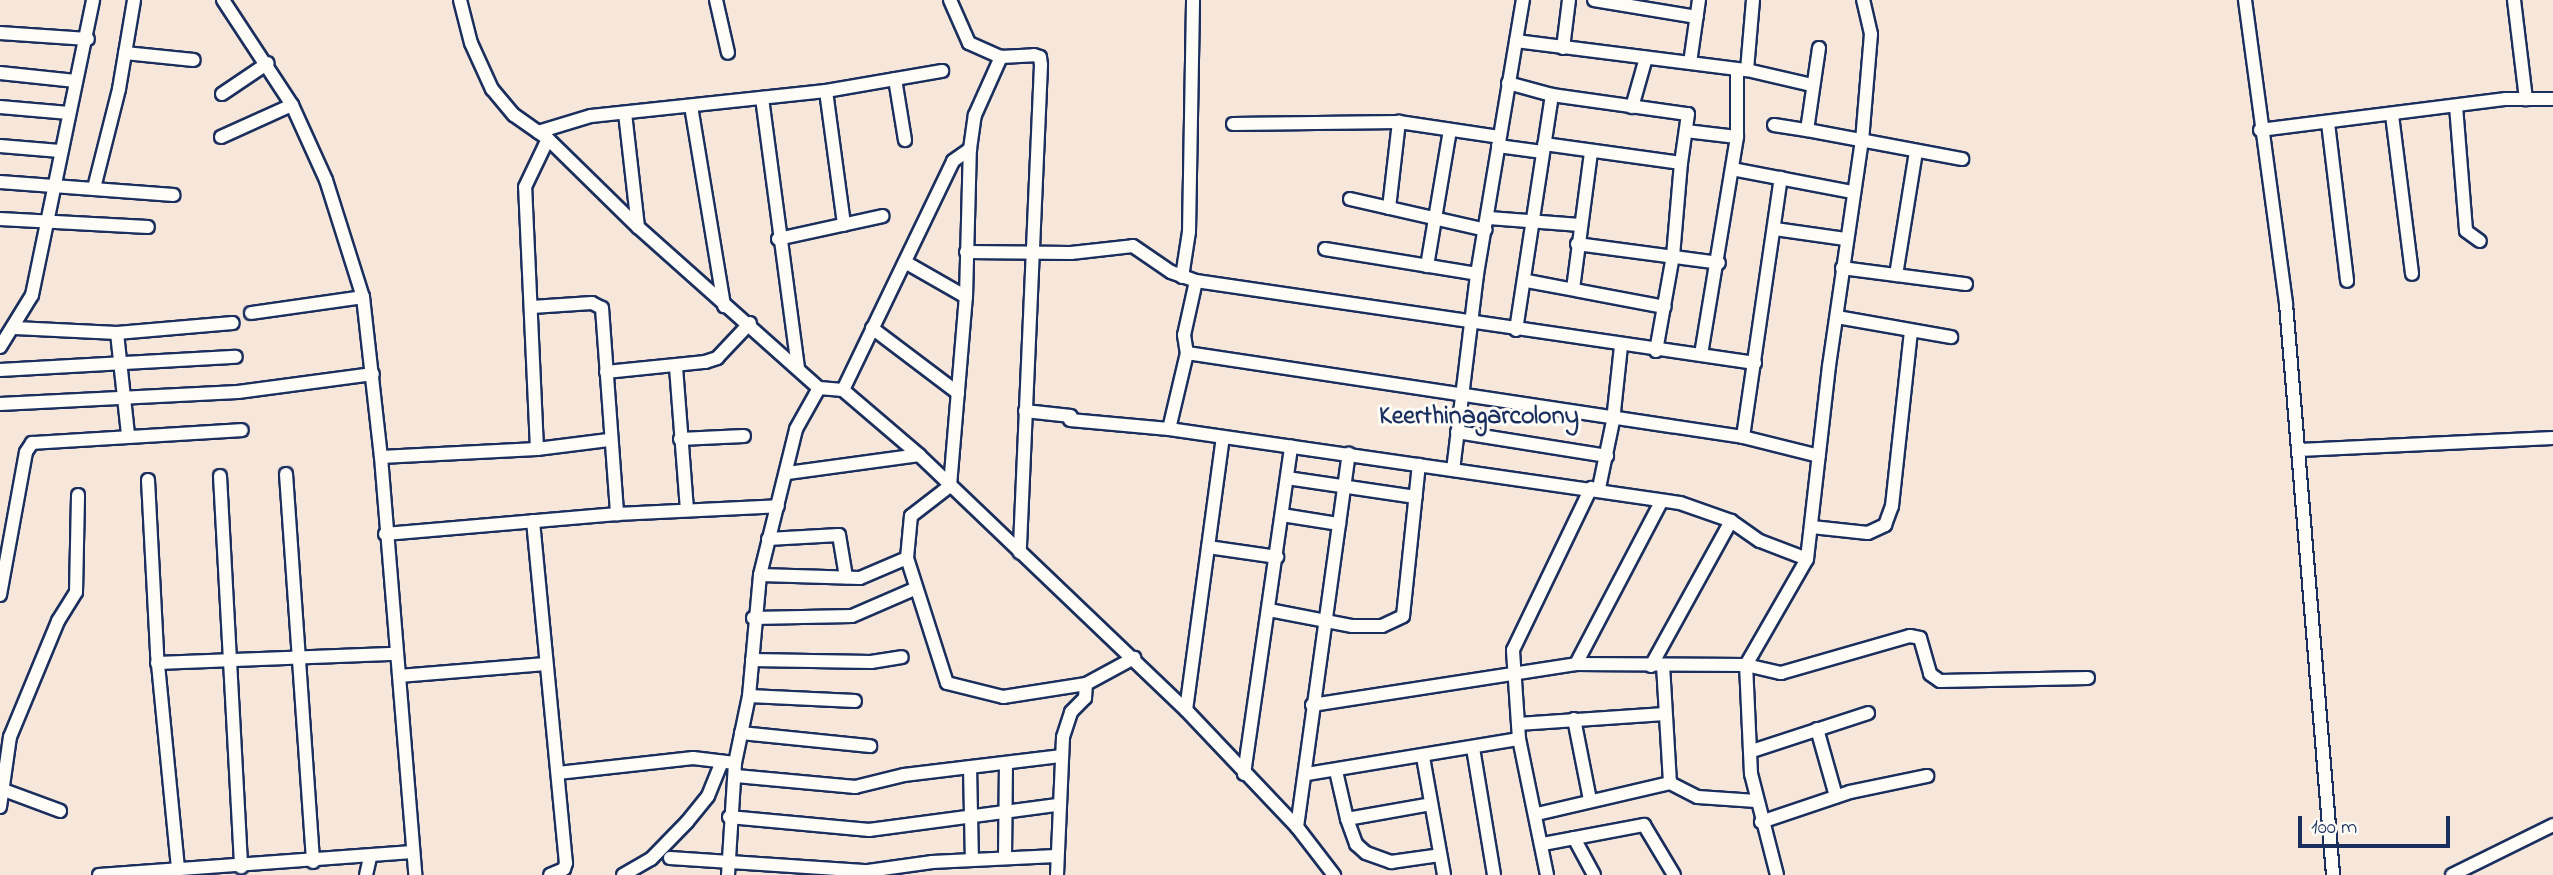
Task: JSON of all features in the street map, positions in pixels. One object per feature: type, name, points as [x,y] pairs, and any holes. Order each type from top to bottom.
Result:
[{"type":"street","points":[[0,347],[15,328],[32,295],[60,151],[88,39],[93,0]]},
{"type":"street","points":[[94,188],[125,53],[134,0]]},
{"type":"street","points":[[223,0],[268,63],[292,105],[326,180],[363,297],[381,457],[385,534],[415,875]]},
{"type":"street","points":[[460,0],[471,43],[492,89],[514,115],[543,135],[724,306],[750,323],[819,388],[843,390],[919,455],[1186,710],[1297,827],[1334,875]]},
{"type":"street","points":[[716,0],[728,53]]},
{"type":"street","points":[[950,0],[969,43],[1001,57],[1040,57],[1020,553]]},
{"type":"street","points":[[1182,277],[1189,232],[1193,0]]},
{"type":"street","points":[[1453,470],[1477,274],[1488,224],[1498,141],[1523,0]]},
{"type":"street","points":[[1563,48],[1569,0]]},
{"type":"street","points":[[1594,0],[1618,1],[1697,17]]},
{"type":"street","points":[[1690,63],[1699,0]]},
{"type":"street","points":[[1701,354],[1719,263],[1738,137],[1742,70],[1753,0]]},
{"type":"street","points":[[1777,875],[1756,802],[1746,665],[1807,559],[1842,268],[1862,141],[1871,34],[1863,0]]},
{"type":"street","points":[[2245,0],[2260,130],[2286,304],[2333,875]]},
{"type":"street","points":[[2514,0],[2526,99]]},
{"type":"street","points":[[0,33],[88,39]]},
{"type":"street","points":[[1516,41],[1742,70],[1812,85]]},
{"type":"street","points":[[1807,130],[1819,48]]},
{"type":"street","points":[[125,53],[194,60]]},
{"type":"street","points":[[1001,57],[975,115],[970,149],[966,297],[950,486],[911,516],[907,558],[914,589],[947,683],[1003,697],[1086,684],[1134,658]]},
{"type":"street","points":[[1632,107],[1646,58]]},
{"type":"street","points":[[222,94],[268,63]]},
{"type":"street","points":[[543,135],[591,116],[826,90],[942,71]]},
{"type":"street","points":[[0,73],[76,81]]},
{"type":"street","points":[[895,79],[905,141]]},
{"type":"street","points":[[1508,83],[1552,95],[1688,114],[1673,256],[1656,351]]},
{"type":"street","points":[[826,90],[844,225]]},
{"type":"street","points":[[1516,330],[1527,281],[1532,222],[1552,95]]},
{"type":"street","points":[[762,98],[778,239],[798,368]]},
{"type":"street","points":[[2260,130],[2456,106],[2553,99]]},
{"type":"street","points":[[221,137],[292,105]]},
{"type":"street","points":[[691,106],[724,306]]},
{"type":"street","points":[[2456,106],[2466,231],[2480,241]]},
{"type":"street","points":[[0,107],[69,113]]},
{"type":"street","points":[[625,113],[638,227]]},
{"type":"street","points":[[2392,115],[2412,274]]},
{"type":"street","points":[[1233,124],[1399,122],[1544,148],[1681,163]]},
{"type":"street","points":[[1389,208],[1399,122]]},
{"type":"street","points":[[2328,122],[2347,281]]},
{"type":"street","points":[[1773,125],[1962,159]]},
{"type":"street","points":[[1427,266],[1438,219],[1450,130]]},
{"type":"street","points":[[1686,131],[1738,137]]},
{"type":"street","points":[[537,449],[526,187],[543,135]]},
{"type":"street","points":[[0,146],[60,151]]},
{"type":"street","points":[[843,390],[953,161],[970,149]]},
{"type":"street","points":[[1573,289],[1591,152]]},
{"type":"street","points":[[1896,275],[1916,152]]},
{"type":"street","points":[[1732,169],[1853,192]]},
{"type":"street","points":[[1743,437],[1781,178]]},
{"type":"street","points":[[0,182],[174,195]]},
{"type":"street","points":[[1350,199],[1438,219],[1488,224],[1532,222],[1580,225]]},
{"type":"street","points":[[778,239],[883,216]]},
{"type":"street","points":[[0,219],[148,228]]},
{"type":"street","points":[[1775,229],[1846,239]]},
{"type":"street","points":[[1577,244],[1719,263]]},
{"type":"street","points":[[966,251],[1032,253],[1133,246],[1182,277],[1196,281],[1621,346],[1701,354],[1755,363]]},
{"type":"street","points":[[1325,249],[1477,274]]},
{"type":"street","points":[[905,262],[966,297]]},
{"type":"street","points":[[1842,268],[1966,284]]},
{"type":"street","points":[[1169,429],[1187,354],[1186,322],[1196,281]]},
{"type":"street","points":[[1527,281],[1665,307]]},
{"type":"street","points":[[251,313],[363,297]]},
{"type":"street","points":[[532,307],[598,303],[602,308],[608,440],[617,514]]},
{"type":"street","points":[[1837,317],[1951,337]]},
{"type":"street","points":[[15,328],[117,333],[233,323]]},
{"type":"street","points":[[606,372],[676,367],[718,358],[750,323]]},
{"type":"street","points":[[872,328],[958,393]]},
{"type":"street","points":[[1812,527],[1868,533],[1885,525],[1892,506],[1911,332]]},
{"type":"street","points":[[117,333],[128,435]]},
{"type":"street","points":[[1547,875],[1537,814],[1519,739],[1514,642],[1595,488],[1607,456],[1621,346]]},
{"type":"street","points":[[1187,354],[1462,392],[1613,421],[1743,437],[1819,456]]},
{"type":"street","points":[[0,370],[121,367],[236,357]]},
{"type":"street","points":[[676,367],[687,509]]},
{"type":"street","points":[[0,404],[238,392],[373,374]]},
{"type":"street","points":[[728,875],[731,767],[748,695],[753,618],[760,575],[788,473],[796,429],[819,388]]},
{"type":"street","points":[[1025,411],[1595,488],[1696,507],[1731,521],[1760,541],[1807,559]]},
{"type":"street","points":[[0,596],[28,447],[55,439],[242,430]]},
{"type":"street","points":[[1457,432],[1607,456]]},
{"type":"street","points":[[680,439],[744,436]]},
{"type":"street","points":[[1186,710],[1223,437]]},
{"type":"street","points":[[2300,450],[2553,438]]},
{"type":"street","points":[[381,457],[537,449],[608,440]]},
{"type":"street","points":[[1244,774],[1291,446]]},
{"type":"street","points":[[1297,827],[1307,775],[1312,705],[1328,623],[1349,454]]},
{"type":"street","points":[[788,473],[919,455]]},
{"type":"street","points":[[1269,610],[1328,623],[1382,626],[1403,616],[1419,465]]},
{"type":"street","points":[[286,474],[313,862]]},
{"type":"street","points":[[220,477],[241,867]]},
{"type":"street","points":[[1287,478],[1416,497]]},
{"type":"street","points":[[148,480],[157,663],[178,870]]},
{"type":"street","points":[[0,807],[10,737],[54,631],[76,592],[78,495]]},
{"type":"street","points":[[1576,664],[1661,502]]},
{"type":"street","points":[[385,534],[687,509],[778,506]]},
{"type":"street","points":[[1282,515],[1339,524]]},
{"type":"street","points":[[533,520],[565,866],[550,875]]},
{"type":"street","points":[[1670,783],[1665,714],[1657,665],[1731,521]]},
{"type":"street","points":[[768,539],[839,535],[846,577]]},
{"type":"street","points":[[1208,547],[1277,557]]},
{"type":"street","points":[[760,575],[860,578],[907,558]]},
{"type":"street","points":[[753,618],[852,616],[914,589]]},
{"type":"street","points":[[1312,705],[1516,670],[1576,664],[1746,665],[1781,673],[1916,635],[1923,642],[1930,674],[1940,681],[2088,678]]},
{"type":"street","points":[[157,663],[396,654]]},
{"type":"street","points":[[752,660],[871,662],[902,657]]},
{"type":"street","points":[[399,676],[546,664]]},
{"type":"street","points":[[1057,875],[1060,756],[1066,722],[1085,698],[1086,684]]},
{"type":"street","points":[[748,695],[855,701]]},
{"type":"street","points":[[1752,751],[1868,713]]},
{"type":"street","points":[[1518,724],[1665,714]]},
{"type":"street","points":[[1574,719],[1590,800]]},
{"type":"street","points":[[1817,729],[1836,796]]},
{"type":"street","points":[[741,733],[870,746]]},
{"type":"street","points":[[1307,775],[1519,739]]},
{"type":"street","points":[[1473,748],[1494,875]]},
{"type":"street","points":[[558,773],[693,758],[731,767],[855,787],[904,775],[1060,756]]},
{"type":"street","points":[[1423,757],[1444,875]]},
{"type":"street","points":[[1005,858],[1006,763]]},
{"type":"street","points":[[623,875],[651,859],[678,833],[731,767]]},
{"type":"street","points":[[970,767],[972,860]]},
{"type":"street","points":[[1336,771],[1356,844],[1376,859],[1391,862],[1440,855]]},
{"type":"street","points":[[1760,822],[1836,796],[1927,776]]},
{"type":"street","points":[[1537,814],[1670,783],[1698,797],[1756,802]]},
{"type":"street","points":[[1,789],[60,811]]},
{"type":"street","points":[[1347,819],[1432,804]]},
{"type":"street","points":[[729,817],[869,830],[1057,805]]},
{"type":"street","points":[[1543,844],[1644,825],[1674,875]]},
{"type":"street","points":[[2452,875],[2553,825]]},
{"type":"street","points":[[1574,838],[1594,875]]},
{"type":"street","points":[[99,875],[178,870],[195,873],[412,852]]},
{"type":"street","points":[[670,858],[867,871],[972,860],[1056,856]]},
{"type":"street","points":[[366,875],[370,858]]},
{"type":"district","name":"Keerthinagarcolony","points":[[1479,418]]}]
